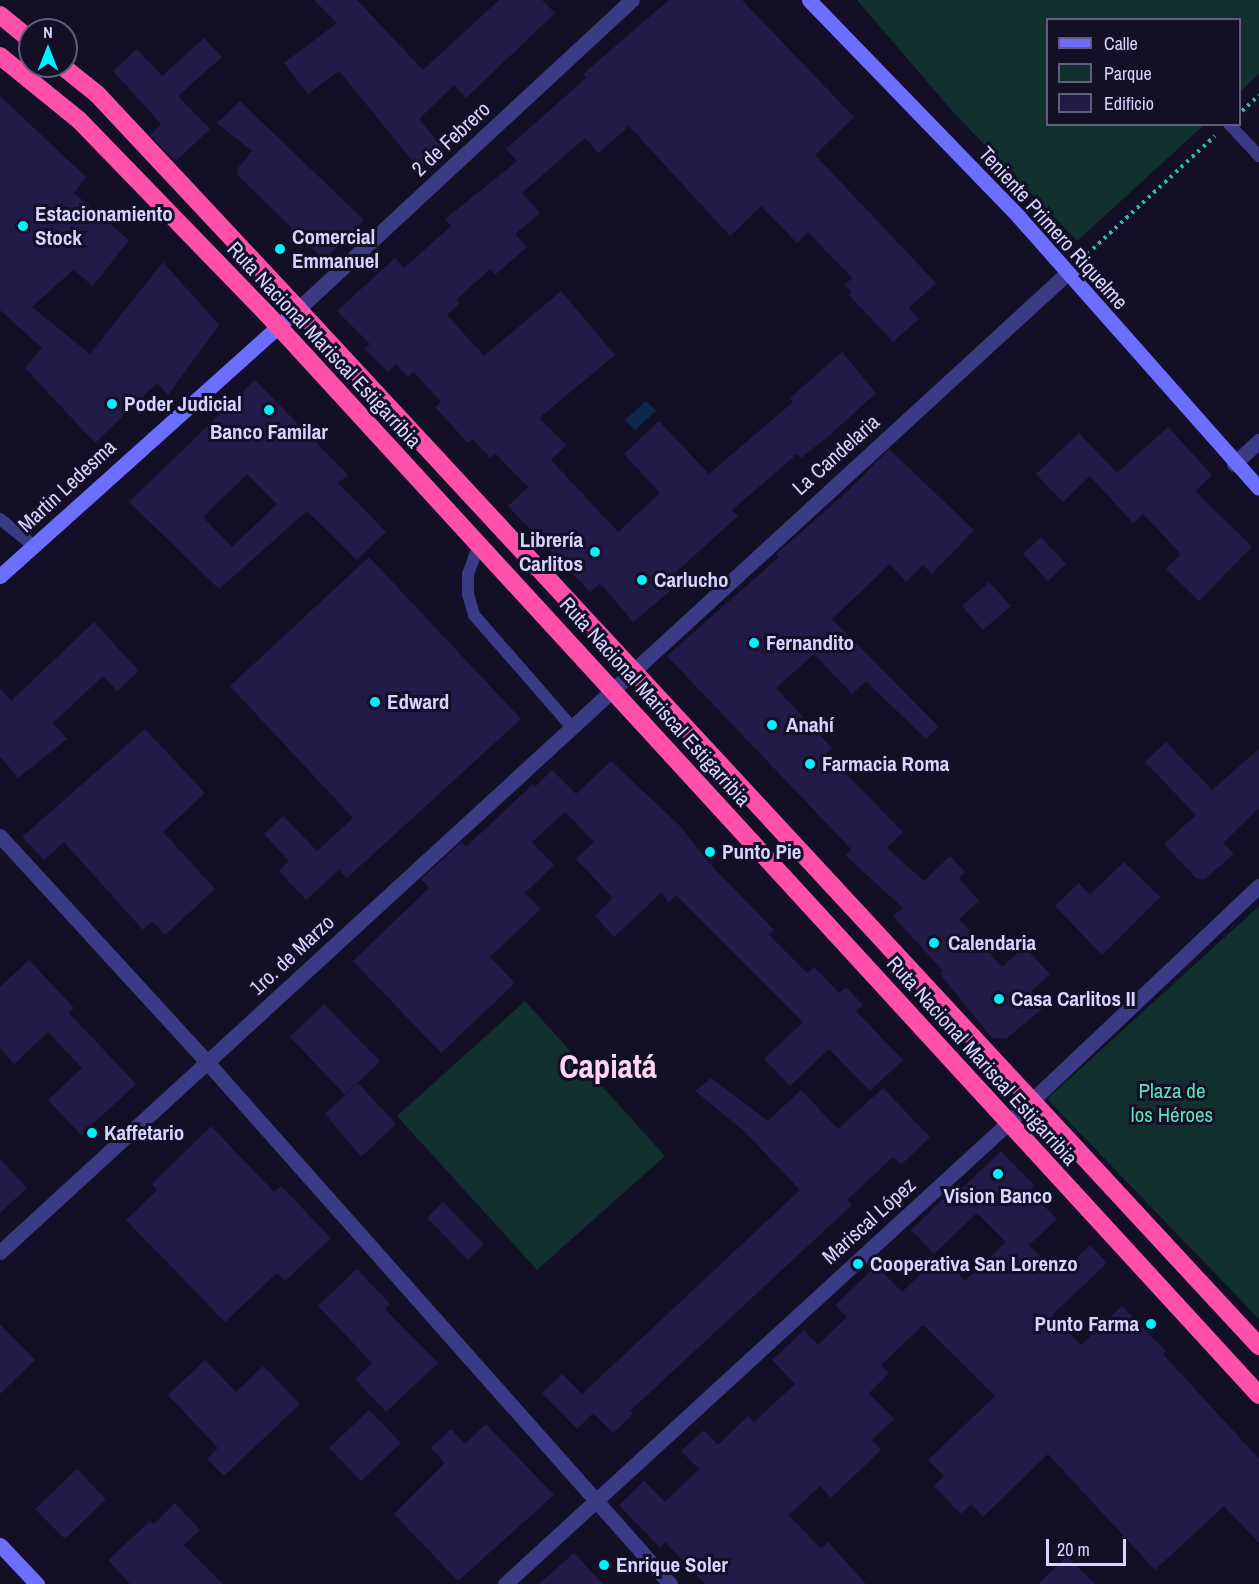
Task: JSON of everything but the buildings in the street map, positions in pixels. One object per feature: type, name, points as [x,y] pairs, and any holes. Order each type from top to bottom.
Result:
[{"type":"highway","points":[[0,15],[18,29]]},
{"type":"highway","name":"Ruta Nacional Mariscal Estigarribia","points":[[0,56],[79,120],[278,327],[1259,1395]]},
{"type":"highway","name":"Ruta Nacional Mariscal Estigarribia","points":[[77,78],[97,94],[633,668],[1030,1101],[1259,1346]]},
{"type":"street","name":"2 de Febrero","points":[[298,309],[632,0]]},
{"type":"street","name":"Teniente Primero Riquelme","points":[[809,0],[1018,216],[1066,274],[1234,464],[1259,488]]},
{"type":"street","name":"La Candelaria","points":[[612,688],[1066,274]]},
{"type":"street","name":"Martin Ledesma","points":[[0,576],[298,309]]},
{"type":"street","points":[[1234,464],[1259,441]]},
{"type":"street","name":"1ro. de Marzo","points":[[0,1252],[612,688]]},
{"type":"street","points":[[0,836],[207,1062],[670,1584]]},
{"type":"street","name":"Mariscal López","points":[[505,1584],[1008,1123],[1259,886]]},
{"type":"street","points":[[0,1545],[37,1584]]},
{"type":"lane","points":[[1224,128],[1259,156]]},
{"type":"lane","points":[[0,519],[34,546]]},
{"type":"lane","points":[[479,544],[468,574],[468,594],[474,615],[571,726]]},
{"type":"path","points":[[1241,111],[1259,95]]},
{"type":"path","points":[[1066,274],[1224,128]]},
{"type":"green space","points":[[857,0],[1259,0],[1259,74],[1241,91],[1241,18],[1046,18],[1046,126],[1203,126],[1077,241],[954,113]]},
{"type":"green space","name":"Plaza de los Héroes","points":[[1259,906],[1259,1319],[1047,1099]]},
{"type":"green space","points":[[525,1001],[665,1156],[537,1270],[397,1116]]},
{"type":"water","points":[[646,401],[656,411],[635,430],[625,420]]},
{"type":"place","name":"Estacionamiento Stock","points":[[23,226]]},
{"type":"place","name":"Comercial Emmanuel","points":[[280,249]]},
{"type":"place","name":"Poder Judicial","points":[[112,404]]},
{"type":"place","name":"Banco Familar","points":[[269,410]]},
{"type":"place","name":"Librería Carlitos","points":[[595,552]]},
{"type":"place","name":"Carlucho","points":[[642,580]]},
{"type":"place","name":"Fernandito","points":[[754,643]]},
{"type":"place","name":"Edward","points":[[375,702]]},
{"type":"place","name":"Anahí","points":[[772,725]]},
{"type":"place","name":"Farmacia Roma","points":[[810,764]]},
{"type":"place","name":"Punto Pie","points":[[710,852]]},
{"type":"place","name":"Calendaria","points":[[934,943]]},
{"type":"place","name":"Casa Carlitos II","points":[[999,999]]},
{"type":"place","name":"Kaffetario","points":[[92,1133]]},
{"type":"place","name":"Vision Banco","points":[[998,1174]]},
{"type":"place","name":"Cooperativa San Lorenzo","points":[[858,1264]]},
{"type":"place","name":"Punto Farma","points":[[1151,1324]]},
{"type":"place","name":"Enrique Soler","points":[[604,1565]]},
{"type":"district","name":"Capiatá","points":[[608,1067]]}]
